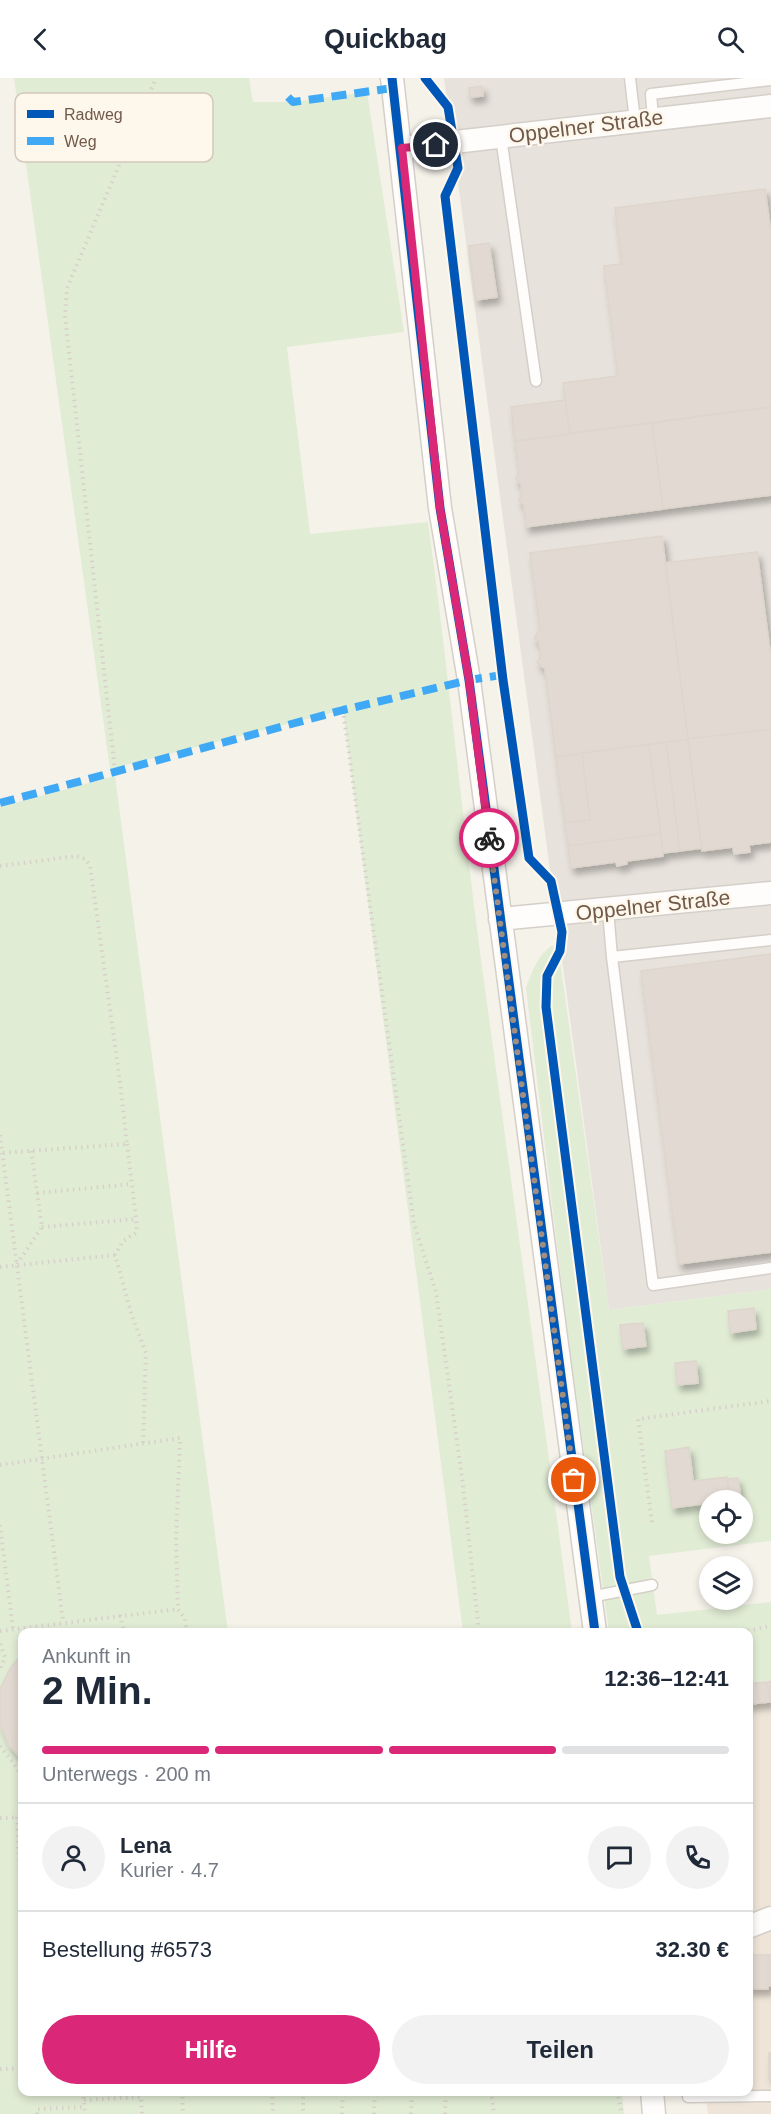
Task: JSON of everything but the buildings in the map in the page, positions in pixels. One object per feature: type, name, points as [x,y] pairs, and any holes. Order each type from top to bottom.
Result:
[{"type":"street","points":[[392,78],[402,148],[440,508],[469,680],[594,1628]]},
{"type":"street","name":"Oppelner Straße","points":[[402,148],[771,106]]},
{"type":"street","name":"Oppelner Straße","points":[[500,919],[771,893]]},
{"type":"street","points":[[753,1925],[771,1918]]},
{"type":"street","points":[[652,2096],[654,2114]]},
{"type":"lane","points":[[630,78],[644,119]]},
{"type":"lane","points":[[644,119],[651,94],[771,80]]},
{"type":"lane","points":[[501,137],[536,381]]},
{"type":"lane","points":[[608,910],[653,1285],[771,1268]]},
{"type":"lane","points":[[612,957],[771,940]]},
{"type":"lane","points":[[590,1597],[652,1585]]},
{"type":"lane","points":[[688,2096],[771,2096]]},
{"type":"path","points":[[150,93],[156,78]]},
{"type":"path","points":[[115,771],[65,316],[66,288],[120,162]]},
{"type":"path","points":[[343,710],[414,1224],[436,1292],[463,1485],[479,1628]]},
{"type":"path","points":[[0,866],[76,856],[85,859],[90,865],[137,1219],[136,1233],[123,1241],[115,1255],[132,1316],[146,1353],[143,1443]]},
{"type":"path","points":[[0,1135],[63,1621]]},
{"type":"path","points":[[1,1153],[127,1144]]},
{"type":"path","points":[[16,1265],[42,1227],[31,1150]]},
{"type":"path","points":[[37,1193],[132,1184]]},
{"type":"path","points":[[42,1227],[137,1219]]},
{"type":"path","points":[[0,1267],[115,1255]]},
{"type":"path","points":[[652,1522],[638,1419],[771,1401]]},
{"type":"path","points":[[0,1465],[180,1438],[176,1540],[178,1609],[185,1619],[186,1628]]},
{"type":"path","points":[[0,1525],[13,1629]]},
{"type":"path","points":[[19,1628],[178,1609]]},
{"type":"path","points":[[120,1616],[123,1628]]},
{"type":"path","points":[[753,1630],[771,1626]]},
{"type":"path","points":[[0,1630],[18,1628]]},
{"type":"path","points":[[0,1644],[5,1657],[0,1670]]},
{"type":"path","points":[[0,1746],[18,1769]]},
{"type":"path","points":[[0,1818],[17,1817],[18,1838]]},
{"type":"path","points":[[0,2069],[18,2068]]},
{"type":"path","points":[[84,2096],[85,2114]]},
{"type":"path","points":[[182,2096],[183,2114]]},
{"type":"path","points":[[272,2096],[273,2114]]},
{"type":"path","points":[[303,2096],[303,2114]]},
{"type":"path","points":[[342,2114],[343,2096]]},
{"type":"path","points":[[374,2114],[375,2096]]},
{"type":"path","points":[[411,2114],[412,2096]]},
{"type":"path","points":[[445,2114],[446,2096]]},
{"type":"path","points":[[492,2096],[494,2114]]},
{"type":"path","points":[[617,2096],[622,2114]]},
{"type":"path","points":[[84,2100],[141,2097],[142,2114]]},
{"type":"path","points":[[38,2114],[37,2109],[85,2107]]},
{"type":"shaded area","points":[[444,78],[771,78],[771,1289],[609,1310]]},
{"type":"shaded area","points":[[771,1680],[771,2114],[708,2114],[706,2096],[753,2096],[753,1682]]},
{"type":"green space","points":[[14,78],[249,78],[253,102],[293,102],[367,92],[404,332],[287,347],[310,534],[428,522],[480,952],[571,1628],[462,1628],[343,710],[110,769],[26,162],[213,162],[213,93],[16,93]]},
{"type":"green space","points":[[115,776],[227,1628],[18,1628],[18,2096],[622,2096],[624,2114],[0,2114],[0,807]]},
{"type":"green space","points":[[553,945],[555,950],[552,958],[560,961],[609,1310],[771,1289],[771,1541],[753,1543],[753,1490],[699,1490],[699,1544],[747,1544],[649,1556],[657,1615],[701,1610],[753,1610],[753,1604],[771,1602],[771,1680],[753,1682],[753,1628],[608,1628],[568,1336],[526,988],[543,953]]},
{"type":"marked path","points":[[288,97],[293,102],[393,88]]},
{"type":"marked path","points":[[0,803],[343,710],[469,680],[502,675]]},
{"type":"cycle path","points":[[392,78],[440,508],[469,680],[594,1628]]},
{"type":"cycle path","points":[[425,78],[448,107],[458,168],[445,196],[503,680],[529,858],[551,881],[562,932],[560,951],[547,976],[546,1007],[620,1577],[637,1628]]},
{"type":"way so far","points":[[489,838],[574,1480]]},
{"type":"route","points":[[436,145],[402,148],[440,508],[469,680],[489,838]]}]
